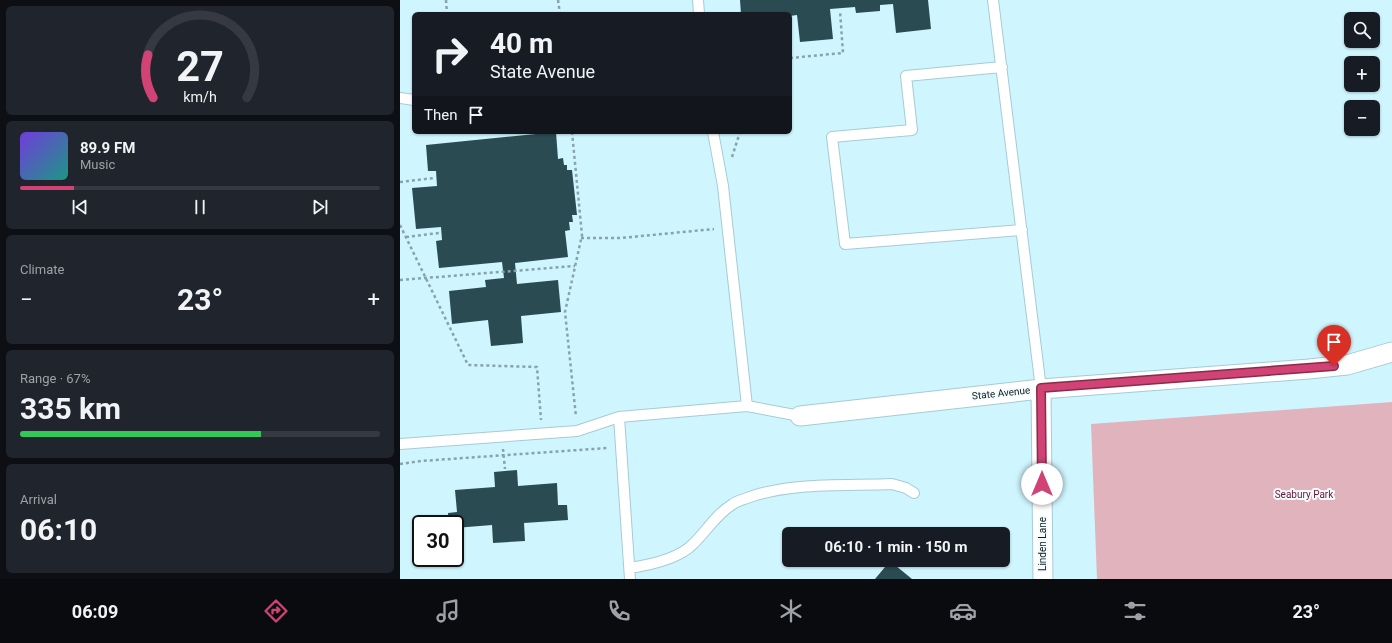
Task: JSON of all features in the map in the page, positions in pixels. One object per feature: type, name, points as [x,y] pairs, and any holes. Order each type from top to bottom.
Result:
[{"type":"street","name":"State Avenue","points":[[800,416],[1041,388],[1347,365],[1392,352]]},
{"type":"street","name":"Linden Lane","points":[[1041,388],[1042,579]]},
{"type":"lane","points":[[698,0],[699,12]]},
{"type":"lane","points":[[993,0],[1041,388]]},
{"type":"lane","points":[[1002,67],[906,76],[912,130],[832,137],[844,236],[845,244],[1022,230]]},
{"type":"lane","points":[[400,98],[412,100]]},
{"type":"lane","points":[[713,134],[723,186],[747,406]]},
{"type":"lane","points":[[400,444],[577,431],[620,417],[747,406],[800,416]]},
{"type":"lane","points":[[620,417],[630,579]]},
{"type":"lane","points":[[630,568],[655,564],[675,556],[691,546],[732,504],[757,494],[792,488],[892,484],[914,492]]},
{"type":"path","points":[[446,0],[447,12]]},
{"type":"path","points":[[558,0],[560,12]]},
{"type":"path","points":[[792,58],[843,52],[840,11]]},
{"type":"path","points":[[572,134],[581,238],[565,312],[577,431]]},
{"type":"path","points":[[400,182],[434,178]]},
{"type":"path","points":[[400,225],[468,365],[537,367],[542,434]]},
{"type":"path","points":[[581,238],[621,238],[727,228]]},
{"type":"path","points":[[406,237],[439,234]]},
{"type":"path","points":[[400,280],[575,266]]},
{"type":"path","points":[[502,437],[505,468]]},
{"type":"path","points":[[400,464],[421,461],[622,447]]},
{"type":"green space","name":"Seabury Park","points":[[1392,402],[1392,579],[1097,579],[1091,424]]},
{"type":"building","points":[[740,0],[928,0],[931,29],[896,33],[893,4],[880,5],[880,11],[856,13],[855,7],[830,9],[833,39],[800,42],[797,15],[792,16],[792,12],[741,12]]},
{"type":"building","points":[[536,134],[556,134],[558,159],[563,158],[564,165],[567,165],[567,170],[572,170],[577,215],[572,215],[573,222],[569,222],[570,230],[565,231],[568,257],[515,263],[517,284],[558,280],[561,312],[521,316],[523,343],[491,346],[488,320],[452,324],[449,291],[486,287],[485,280],[504,278],[502,262],[439,268],[436,241],[442,240],[441,227],[416,229],[412,188],[437,186],[436,171],[428,171],[426,145]]},
{"type":"building","points":[[517,470],[518,486],[557,483],[558,505],[567,505],[568,520],[524,523],[525,541],[493,543],[492,525],[464,527],[464,515],[448,515],[448,513],[457,512],[455,490],[495,487],[494,472]]},
{"type":"building","points":[[885,567],[897,567],[912,579],[875,579]]},
{"type":"route","points":[[1042,484],[1041,388],[1334,366]]}]
